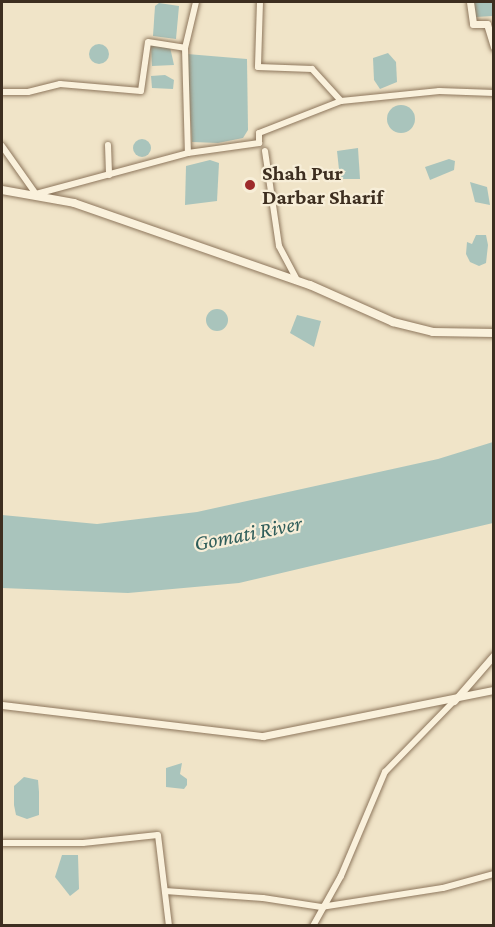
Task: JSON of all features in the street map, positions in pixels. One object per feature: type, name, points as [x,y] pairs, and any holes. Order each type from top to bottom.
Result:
[{"type":"main road","points":[[2,190],[36,194],[74,203],[297,281],[393,322],[433,332],[494,333]]},
{"type":"street","points":[[188,153],[185,48],[196,2]]},
{"type":"street","points":[[260,2],[258,67],[312,69],[341,101]]},
{"type":"street","points":[[470,2],[473,24],[487,24],[494,47]]},
{"type":"street","points":[[2,92],[28,92],[60,84],[141,91],[148,42],[185,48]]},
{"type":"street","points":[[2,147],[36,194],[188,153],[258,143],[259,133],[341,101],[439,91],[494,93]]},
{"type":"street","points":[[108,144],[109,175]]},
{"type":"street","points":[[265,151],[279,246],[297,281]]},
{"type":"street","points":[[314,926],[321,907],[341,876],[385,772],[454,701],[494,655]]},
{"type":"street","points":[[2,705],[263,736],[454,701],[494,690]]},
{"type":"street","points":[[2,843],[83,843],[158,835],[169,926]]},
{"type":"street","points":[[165,891],[263,898],[321,907],[443,888],[494,874]]},
{"type":"water","points":[[474,2],[493,2],[493,16],[476,17]]},
{"type":"water","points":[[159,3],[179,6],[176,39],[153,36],[155,6]]},
{"type":"water","points":[[99,44],[106,47],[109,54],[106,61],[99,64],[92,61],[89,54],[92,47]]},
{"type":"water","points":[[151,45],[170,47],[174,65],[152,66]]},
{"type":"water","points":[[388,53],[396,62],[397,82],[380,89],[374,80],[373,58]]},
{"type":"water","points":[[187,54],[247,59],[248,130],[243,138],[218,143],[192,142]]},
{"type":"water","points":[[165,75],[174,80],[173,89],[152,88],[151,76]]},
{"type":"water","points":[[401,105],[411,109],[415,119],[411,129],[401,133],[391,129],[387,119],[391,109]]},
{"type":"water","points":[[138,139],[146,139],[151,144],[149,155],[138,157],[133,152],[133,144]]},
{"type":"water","points":[[358,148],[360,179],[340,179],[337,151]]},
{"type":"water","points":[[449,159],[455,161],[454,170],[430,180],[425,167]]},
{"type":"water","points":[[210,160],[219,163],[217,201],[185,205],[186,166]]},
{"type":"water","points":[[470,182],[487,187],[490,205],[475,202]]},
{"type":"water","points":[[476,235],[486,235],[488,245],[486,263],[479,266],[470,262],[466,254],[467,242],[472,244]]},
{"type":"water","points":[[217,309],[227,316],[228,320],[221,330],[217,331],[207,324],[206,320],[213,310]]},
{"type":"water","points":[[297,315],[321,321],[314,347],[290,333]]},
{"type":"water","name":"Gomati River","points":[[493,442],[493,523],[239,583],[128,593],[2,588],[2,515],[97,524],[197,512],[438,459]]},
{"type":"water","points":[[182,763],[180,774],[187,779],[187,785],[184,789],[166,787],[166,768]]},
{"type":"water","points":[[24,777],[38,780],[39,792],[39,815],[27,819],[16,815],[14,805],[14,786]]},
{"type":"water","points":[[62,855],[78,855],[79,889],[70,896],[55,877]]},
{"type":"place","name":"Shah Pur Darbar Sharif","points":[[250,185]]}]
